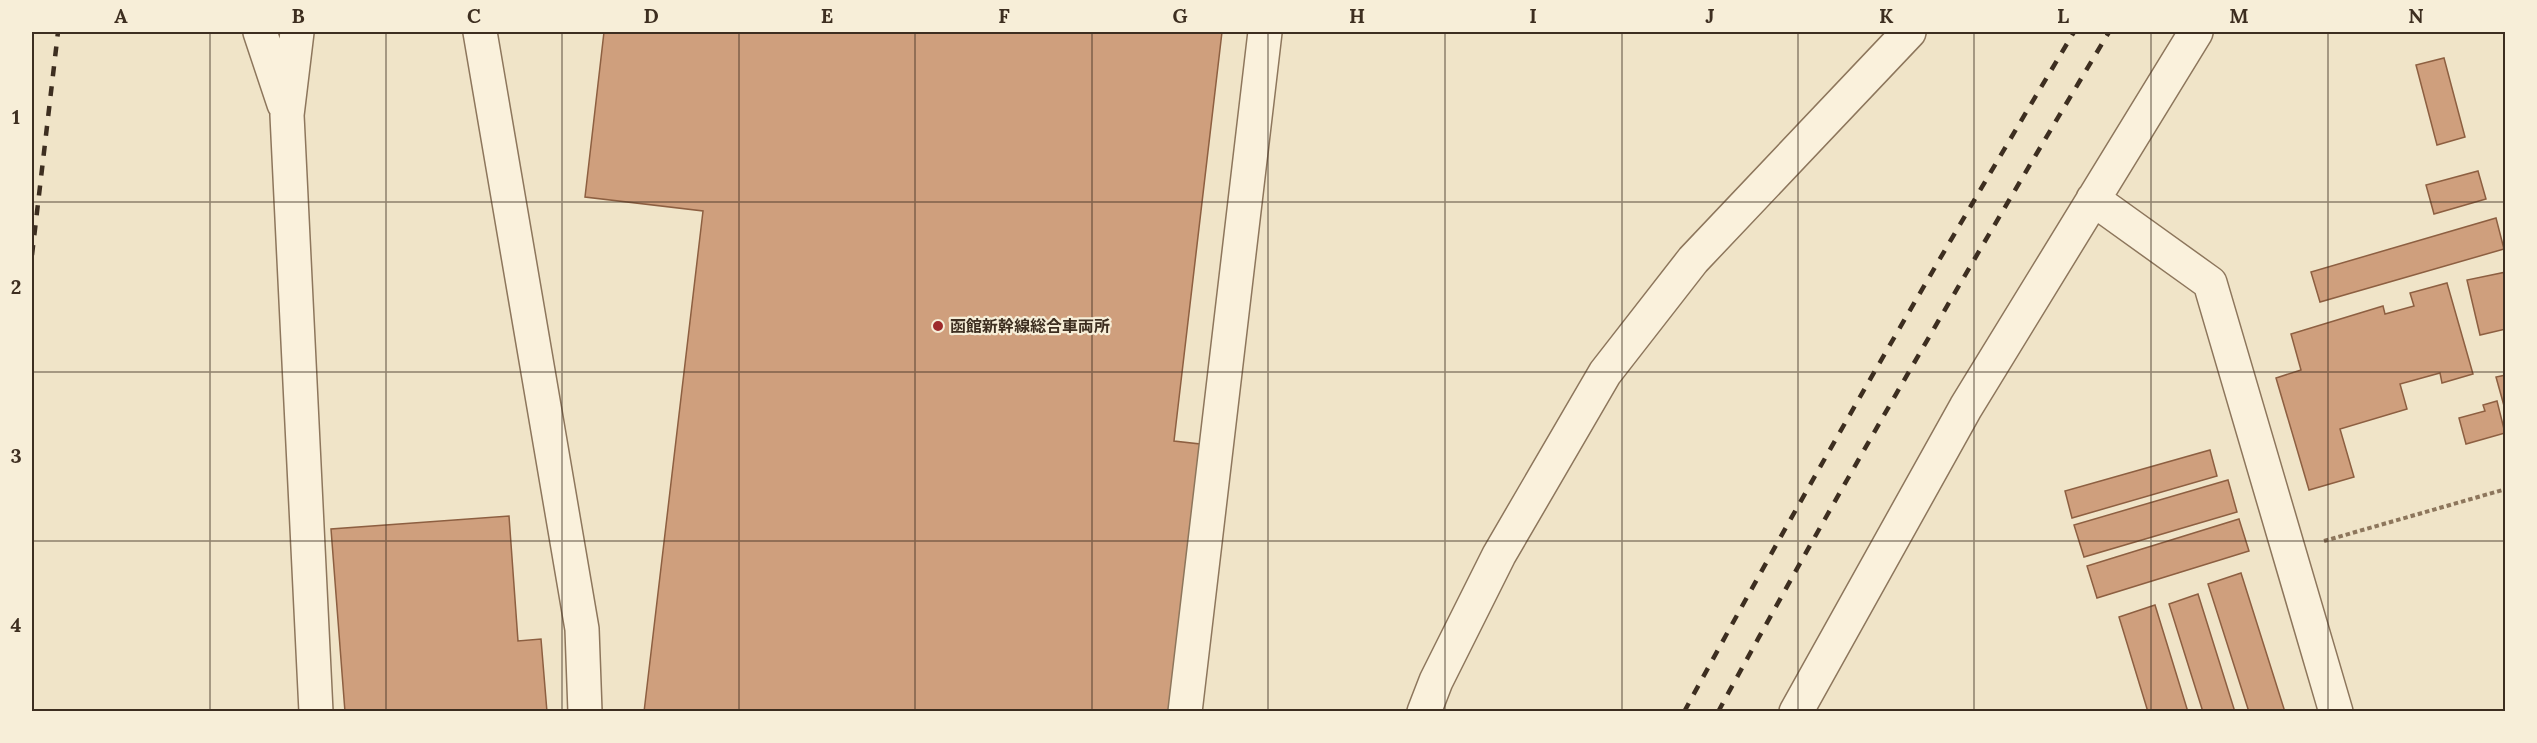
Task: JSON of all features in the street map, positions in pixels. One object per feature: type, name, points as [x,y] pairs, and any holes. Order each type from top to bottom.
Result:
[{"type":"street","points":[[260,32],[287,115]]},
{"type":"street","points":[[297,32],[287,115],[316,711]]},
{"type":"street","points":[[480,32],[581,618],[585,711]]},
{"type":"street","points":[[1185,711],[1265,32]]},
{"type":"street","points":[[1424,711],[1436,681],[1499,555],[1605,373],[1693,260],[1909,32]]},
{"type":"street","points":[[1796,711],[1966,407],[2196,32]]},
{"type":"street","points":[[2093,199],[2210,283],[2336,711]]},
{"type":"path","points":[[2289,551],[2505,489]]},
{"type":"building","name":"函館新幹線総合車両所","points":[[604,32],[1222,32],[1174,441],[1200,444],[1169,712],[644,712],[703,211],[585,197]]},
{"type":"building","points":[[2444,58],[2465,137],[2437,145],[2416,65]]},
{"type":"building","points":[[2478,171],[2486,199],[2434,214],[2426,185]]},
{"type":"building","points":[[2496,218],[2504,249],[2320,302],[2311,272]]},
{"type":"building","points":[[2506,272],[2506,329],[2480,335],[2467,280]]},
{"type":"building","points":[[2447,283],[2473,374],[2442,383],[2440,373],[2400,384],[2407,409],[2340,429],[2354,477],[2309,490],[2276,378],[2301,370],[2291,334],[2383,306],[2385,314],[2414,306],[2410,293]]},
{"type":"building","points":[[2506,375],[2506,413],[2496,377]]},
{"type":"building","points":[[2497,401],[2505,433],[2466,444],[2459,418],[2485,411],[2483,405]]},
{"type":"building","points":[[2210,450],[2217,476],[2072,518],[2065,491]]},
{"type":"building","points":[[2228,480],[2237,512],[2084,557],[2074,525]]},
{"type":"building","points":[[509,516],[518,641],[541,639],[547,712],[345,712],[331,529]]},
{"type":"building","points":[[2239,519],[2249,551],[2097,598],[2087,566]]},
{"type":"building","points":[[2241,573],[2285,712],[2249,712],[2208,584]]},
{"type":"building","points":[[2198,594],[2235,712],[2203,712],[2169,604]]},
{"type":"building","points":[[2155,605],[2188,712],[2148,712],[2119,617]]},
{"type":"railway","points":[[32,255],[58,32]]},
{"type":"railway","points":[[1684,712],[1876,370],[2074,32]]},
{"type":"railway","points":[[1718,712],[1910,370],[2109,32]]},
{"type":"place","name":"函館新幹線総合車両所","points":[[938,326]]}]
